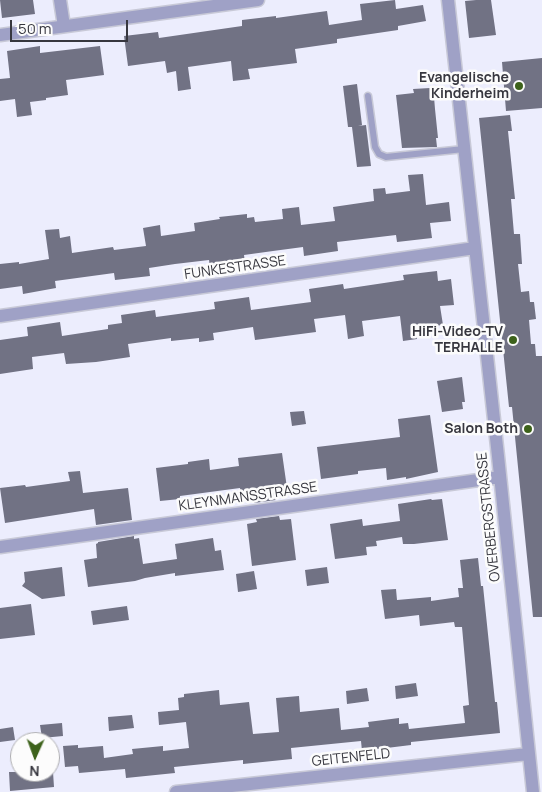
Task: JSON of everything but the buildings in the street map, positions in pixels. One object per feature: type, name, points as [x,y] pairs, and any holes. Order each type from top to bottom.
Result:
[{"type":"street","points":[[60,0],[64,26]]},
{"type":"street","points":[[0,35],[258,0]]},
{"type":"street","name":"OVERBERGSTRASSE","points":[[448,0],[533,792]]},
{"type":"street","name":"FUNKESTRASSE","points":[[0,316],[475,248]]},
{"type":"street","name":"KLEYNMANSSTRASSE","points":[[0,547],[500,477]]},
{"type":"street","name":"GEITENFELD","points":[[176,792],[528,754]]},
{"type":"lane","points":[[368,96],[375,147],[379,154],[386,157],[464,149]]},
{"type":"place","name":"Evangelische Kinderheim","points":[[519,86]]},
{"type":"place","name":"HiFi-Video-TV TERHALLE","points":[[513,340]]},
{"type":"place","name":"Salon Both","points":[[528,429]]}]
